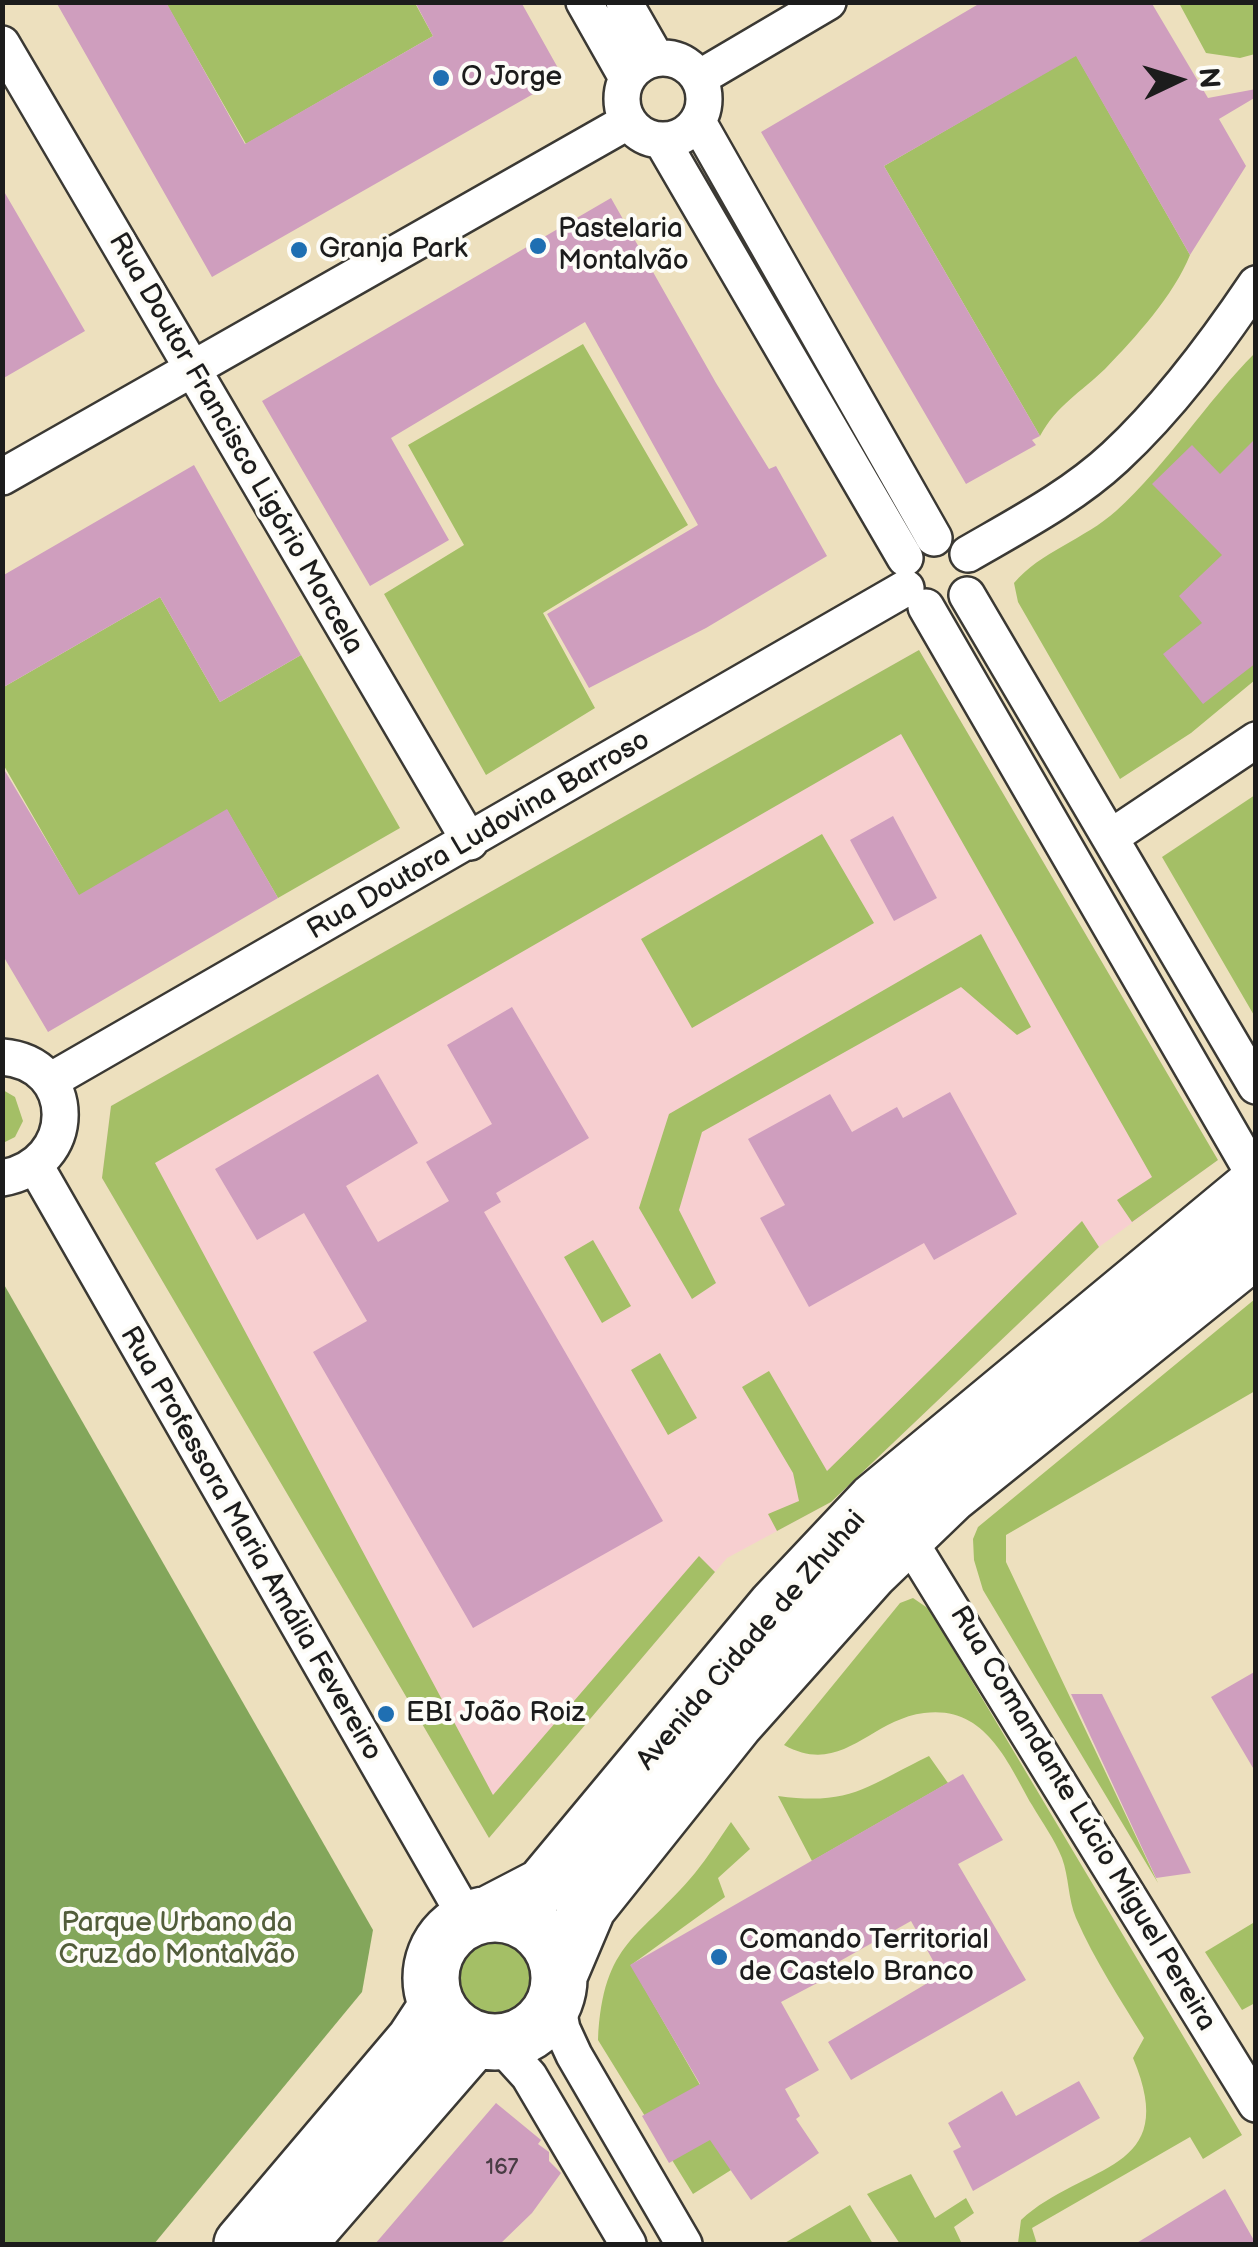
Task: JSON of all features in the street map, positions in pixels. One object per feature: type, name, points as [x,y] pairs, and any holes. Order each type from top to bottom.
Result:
[{"type":"main road","name":"Avenida Cidade de Zhuhai","points":[[479,1916],[543,1886],[786,1596],[874,1501],[1256,1181]]},
{"type":"main road","name":"Avenida Cidade de Zhuhai","points":[[558,1986],[588,1907],[747,1709],[828,1616],[951,1494],[1256,1249]]},
{"type":"main road","points":[[242,2244],[414,2041],[470,2030],[534,2030],[558,1986],[544,1936],[530,1923],[479,1916],[450,1931],[431,1966],[470,2030]]},
{"type":"main road","points":[[297,2244],[470,2030]]},
{"type":"street","points":[[584,2],[627,78]]},
{"type":"street","points":[[624,2],[656,58]]},
{"type":"street","points":[[699,78],[828,2]]},
{"type":"street","name":"Rua Doutor Francisco Ligório Morcela","points":[[2,44],[470,842]]},
{"type":"street","points":[[656,58],[682,63],[699,78],[704,96],[698,122],[676,139],[662,141],[637,132],[627,122],[622,95],[627,78],[643,62],[656,58]]},
{"type":"street","points":[[2,478],[189,368],[627,122]]},
{"type":"street","points":[[698,122],[934,538]]},
{"type":"street","points":[[662,141],[912,585],[1256,1181]]},
{"type":"street","points":[[968,554],[1066,495],[1115,458],[1185,380],[1256,284]]},
{"type":"street","points":[[934,538],[958,543],[968,554],[974,573],[966,595],[948,608],[912,585],[912,548],[934,538]]},
{"type":"street","name":"Rua Doutora Ludovina Barroso","points":[[50,1081],[912,585]]},
{"type":"street","points":[[966,595],[1256,1086]]},
{"type":"street","points":[[1110,837],[1256,740]]},
{"type":"street","points":[[2,1057],[35,1066],[50,1081],[62,1117],[50,1153],[36,1166],[2,1178]]},
{"type":"street","name":"Rua Professora Maria Amália Fevereiro","points":[[36,1166],[479,1916]]},
{"type":"street","name":"Rua Comandante Lúcio Miguel Pereira","points":[[907,1537],[1256,2104]]},
{"type":"street","points":[[558,1986],[562,2029],[574,2055],[684,2244]]},
{"type":"street","points":[[470,2030],[528,2076],[628,2244]]},
{"type":"shaded area","points":[[919,650],[1218,1160],[1099,1247],[831,1502],[727,1558],[489,1838],[102,1178],[111,1106]]},
{"type":"green space","points":[[166,3],[415,3],[433,36],[246,144]]},
{"type":"green space","points":[[1179,3],[1255,3],[1255,54],[1240,58],[1206,53]]},
{"type":"green space","points":[[1076,55],[1190,255],[1174,285],[1141,330],[1061,408],[1040,436],[884,166]]},
{"type":"green space","points":[[583,344],[688,525],[543,613],[595,708],[486,775],[384,594],[464,545],[408,445]]},
{"type":"green space","points":[[1255,353],[1255,680],[1191,733],[1120,779],[1018,602],[1014,583],[1037,563],[1116,511]]},
{"type":"green space","points":[[160,597],[220,702],[301,655],[400,828],[278,898],[227,810],[79,896],[3,764],[2,688]]},
{"type":"green space","points":[[919,650],[1218,1160],[1132,1222],[1117,1200],[1152,1177],[901,734],[155,1163],[493,1795],[699,1556],[715,1572],[489,1838],[102,1178],[111,1106]]},
{"type":"green space","points":[[1255,795],[1255,1017],[1162,857]]},
{"type":"green space","points":[[822,834],[874,923],[692,1028],[641,939]]},
{"type":"green space","points":[[981,934],[1031,1027],[1017,1035],[961,987],[702,1132],[679,1210],[716,1283],[692,1299],[639,1208],[669,1114]]},
{"type":"green space","points":[[3,1090],[15,1097],[23,1121],[15,1137],[3,1143]]},
{"type":"green space","points":[[1082,1221],[1099,1247],[831,1502],[777,1531],[768,1514],[799,1501],[793,1473],[742,1387],[769,1371],[827,1471]]},
{"type":"green space","points":[[593,1240],[631,1306],[602,1323],[564,1257]]},
{"type":"green space","name":"Parque Urbano da Cruz do Montalvão","points":[[2,1281],[373,1930],[362,1992],[154,2244],[3,2244]]},
{"type":"green space","points":[[1255,1299],[1255,1391],[1006,1535],[1006,1562],[1158,1883],[983,1590],[974,1560],[973,1539],[978,1527]]},
{"type":"green space","points":[[660,1353],[697,1418],[668,1435],[631,1370]]},
{"type":"green space","points":[[913,1598],[929,1609],[1242,2135],[1203,2159],[1190,2137],[1032,2228],[1037,2244],[1018,2243],[1021,2220],[1046,2201],[1119,2161],[1136,2145],[1145,2124],[1145,2096],[1133,2058],[1144,2038],[1076,1918],[1056,1845],[1003,1754],[978,1727],[963,1718],[924,1713],[887,1725],[839,1751],[823,1754],[804,1753],[784,1745],[900,1603]]},
{"type":"green space","points":[[929,1756],[948,1783],[812,1861],[778,1796],[842,1796]]},
{"type":"green space","points":[[731,1822],[750,1849],[718,1878],[725,1897],[631,1965],[739,2153],[739,2165],[693,2194],[598,2040],[601,2007],[616,1961],[641,1928],[695,1873]]},
{"type":"green space","points":[[1253,1923],[1255,2003],[1242,2010],[1205,1952]]},
{"type":"green space","points":[[498,1932],[515,1935],[529,1945],[539,1959],[539,1993],[529,2007],[515,2017],[498,2020],[481,2017],[467,2007],[457,1993],[454,1976],[457,1959],[467,1945],[481,1935]]},
{"type":"green space","points":[[911,2174],[935,2218],[966,2198],[974,2213],[954,2227],[962,2244],[900,2244],[867,2194]]},
{"type":"green space","points":[[850,2205],[873,2244],[783,2244]]},
{"type":"building","points":[[56,2],[166,2],[245,144],[433,36],[415,2],[521,2],[563,77],[212,277]]},
{"type":"building","points":[[982,2],[1151,2],[1208,98],[1256,89],[1256,97],[1219,119],[1246,166],[1190,255],[1076,56],[884,166],[1040,436],[1032,440],[1036,445],[966,484],[761,132]]},
{"type":"building","points":[[2,188],[85,331],[2,379]]},
{"type":"building","points":[[611,198],[716,383],[769,469],[776,466],[827,556],[706,628],[589,688],[547,614],[698,525],[585,322],[391,438],[449,540],[370,586],[262,401]]},
{"type":"building","points":[[1256,438],[1256,663],[1203,704],[1163,654],[1202,623],[1179,596],[1222,555],[1152,484],[1192,445],[1220,474]]},
{"type":"building","points":[[194,465],[301,655],[220,702],[160,597],[2,688],[2,576]]},
{"type":"building","points":[[2,766],[79,895],[227,809],[278,898],[48,1032],[2,954]]},
{"type":"building","points":[[893,816],[937,898],[894,921],[850,840]]},
{"type":"building","points":[[512,1007],[589,1138],[496,1193],[501,1202],[484,1212],[663,1521],[473,1628],[313,1352],[367,1321],[304,1213],[257,1240],[215,1169],[378,1074],[418,1143],[346,1186],[378,1242],[449,1201],[426,1162],[492,1124],[447,1045]]},
{"type":"building","points":[[950,1092],[1017,1214],[934,1260],[924,1243],[809,1307],[760,1218],[785,1205],[748,1139],[830,1094],[852,1132],[897,1107],[903,1118]]},
{"type":"building","points":[[1256,1671],[1256,1773],[1211,1697]]},
{"type":"building","points":[[1071,1694],[1102,1694],[1191,1873],[1156,1878]]},
{"type":"building","name":"Comando Territorial de Castelo Branco","points":[[963,1774],[1003,1840],[958,1864],[1026,1980],[851,2080],[828,2042],[941,1975],[911,1921],[817,1974],[821,1981],[781,2002],[819,2070],[785,2089],[800,2116],[796,2119],[819,2153],[751,2200],[710,2140],[669,2163],[642,2116],[700,2084],[630,1965]]},
{"type":"building","points":[[1079,2081],[1100,2118],[973,2191],[953,2151],[961,2147],[948,2123],[1002,2091],[1016,2116]]},
{"type":"building","points":[[496,2103],[541,2140],[538,2144],[549,2152],[549,2161],[561,2173],[532,2213],[500,2244],[375,2244]]},
{"type":"building","points":[[1225,2189],[1256,2244],[1135,2244]]},
{"type":"place","name":"O Jorge","points":[[441,78]]},
{"type":"place","name":"Pastelaria Montalvão","points":[[538,246]]},
{"type":"place","name":"Granja Park","points":[[299,250]]},
{"type":"place","name":"EBI João Roiz","points":[[386,1714]]},
{"type":"place","name":"Comando Territorial de Castelo Branco","points":[[719,1957]]}]
